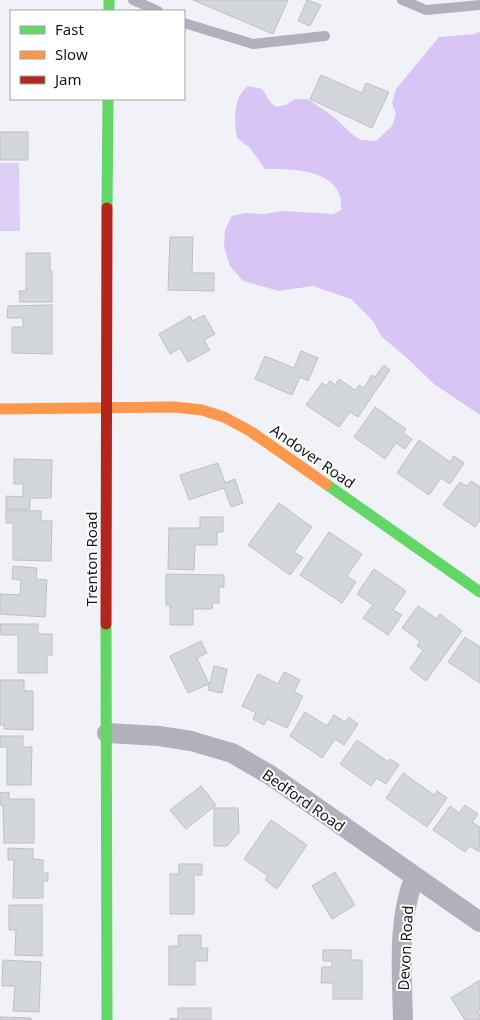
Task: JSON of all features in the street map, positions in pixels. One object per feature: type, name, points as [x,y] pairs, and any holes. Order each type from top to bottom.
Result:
[{"type":"main road","name":"Trenton Road","points":[[107,1020],[106,408],[108,100]]},
{"type":"main road","name":"Andover Road","points":[[0,410],[174,407],[202,410],[224,417],[250,431],[480,592]]},
{"type":"street","name":"Bedford Road","points":[[107,734],[159,736],[191,741],[232,753],[270,775],[480,922]]},
{"type":"street","name":"Devon Road","points":[[402,1020],[404,913],[414,877]]},
{"type":"lane","points":[[134,0],[156,10]]},
{"type":"lane","points":[[402,0],[426,10],[480,5]]},
{"type":"lane","points":[[185,23],[252,44],[325,36]]},
{"type":"shaded area","points":[[480,31],[480,415],[434,384],[382,337],[373,321],[351,299],[313,286],[279,291],[243,281],[230,266],[224,247],[225,230],[232,216],[246,213],[264,214],[283,211],[333,214],[341,210],[340,196],[335,186],[326,179],[303,171],[265,169],[250,148],[237,138],[235,117],[237,103],[248,86],[262,89],[276,107],[286,105],[295,99],[308,99],[334,117],[361,140],[376,141],[392,126],[396,114],[392,103],[396,89],[439,37],[475,34]]},
{"type":"shaded area","points":[[0,163],[19,163],[20,231],[0,231]]},
{"type":"building","points":[[193,0],[288,0],[273,34]]},
{"type":"building","points":[[307,0],[321,5],[310,26],[298,21]]},
{"type":"building","points":[[321,75],[362,93],[366,83],[389,92],[372,128],[310,99]]},
{"type":"building","points":[[0,132],[28,132],[28,160],[0,160]]},
{"type":"building","points":[[170,237],[193,237],[192,273],[214,273],[214,291],[168,290]]},
{"type":"building","points":[[26,253],[50,253],[52,302],[20,302],[19,291],[26,291]]},
{"type":"building","points":[[52,305],[52,354],[12,353],[12,327],[23,327],[23,318],[7,318],[8,306]]},
{"type":"building","points":[[204,315],[215,334],[204,340],[210,350],[188,362],[180,348],[170,354],[159,334],[190,316],[193,321]]},
{"type":"building","points":[[301,351],[318,358],[308,381],[300,377],[292,395],[255,379],[265,356],[294,368]]},
{"type":"building","points":[[384,365],[390,370],[358,417],[350,412],[339,427],[306,405],[322,383],[326,386],[330,381],[335,385],[339,379],[355,390],[359,385],[364,388],[372,375],[375,377]]},
{"type":"building","points":[[375,407],[406,429],[403,433],[412,439],[405,449],[396,443],[385,459],[354,437]]},
{"type":"building","points":[[419,440],[450,462],[454,456],[464,463],[450,484],[441,478],[429,495],[397,473]]},
{"type":"building","points":[[14,459],[52,460],[51,498],[30,498],[30,509],[6,509],[6,496],[23,497],[23,484],[14,484]]},
{"type":"building","points":[[218,463],[225,483],[235,479],[243,503],[231,507],[224,488],[189,500],[180,475]]},
{"type":"building","points":[[471,481],[480,487],[480,520],[475,527],[443,505],[460,482],[467,486]]},
{"type":"building","points":[[279,503],[312,527],[294,552],[303,558],[290,575],[248,545]]},
{"type":"building","points":[[6,510],[41,511],[41,521],[52,521],[51,561],[13,560],[13,523],[6,523]]},
{"type":"building","points":[[200,517],[223,517],[223,532],[217,532],[217,545],[195,545],[194,570],[168,569],[169,528],[200,528]]},
{"type":"building","points":[[329,532],[362,554],[347,576],[356,582],[342,603],[300,575]]},
{"type":"building","points":[[13,566],[37,568],[36,579],[47,580],[45,617],[0,614],[0,594],[20,595],[21,580],[12,579]]},
{"type":"building","points":[[374,569],[406,591],[393,610],[402,615],[388,635],[363,618],[373,605],[357,594]]},
{"type":"building","points":[[166,574],[224,575],[224,587],[219,587],[219,603],[213,603],[212,609],[193,609],[193,625],[170,625],[170,605],[166,605]]},
{"type":"building","points":[[418,606],[437,619],[440,614],[462,631],[426,681],[410,669],[423,650],[417,646],[420,641],[402,628]]},
{"type":"building","points":[[0,624],[38,624],[38,634],[52,634],[52,655],[47,655],[47,673],[18,673],[18,635],[1,635]]},
{"type":"building","points":[[465,637],[480,647],[480,683],[448,662]]},
{"type":"building","points":[[201,641],[207,653],[197,658],[209,684],[188,693],[170,656]]},
{"type":"building","points":[[214,666],[227,669],[222,693],[208,690]]},
{"type":"building","points":[[284,672],[300,680],[294,692],[303,696],[287,728],[267,719],[264,725],[253,719],[256,713],[242,706],[258,674],[278,684]]},
{"type":"building","points":[[0,680],[24,680],[24,691],[33,691],[33,730],[4,729],[4,725],[0,725]]},
{"type":"building","points":[[305,712],[327,726],[334,715],[345,722],[349,717],[358,724],[344,745],[335,739],[322,758],[290,736]]},
{"type":"building","points":[[0,736],[23,736],[23,747],[32,747],[31,785],[7,785],[7,747],[0,747]]},
{"type":"building","points":[[357,740],[388,762],[390,759],[399,765],[386,784],[377,778],[371,786],[340,764]]},
{"type":"building","points":[[403,773],[434,795],[437,791],[447,798],[427,827],[386,798]]},
{"type":"building","points":[[201,786],[216,805],[186,829],[170,810]]},
{"type":"building","points":[[9,792],[9,799],[34,799],[34,843],[4,843],[3,805],[0,805],[0,793]]},
{"type":"building","points":[[465,805],[478,814],[472,822],[480,827],[479,852],[470,846],[465,852],[433,830],[450,806],[459,813]]},
{"type":"building","points":[[214,808],[238,808],[239,832],[227,846],[214,846]]},
{"type":"building","points":[[271,820],[307,845],[277,889],[265,880],[268,876],[244,859]]},
{"type":"building","points":[[8,848],[33,849],[33,859],[43,860],[43,873],[48,873],[48,881],[43,881],[43,898],[13,898],[14,860],[8,860]]},
{"type":"building","points":[[179,864],[202,864],[202,875],[194,875],[194,914],[170,914],[170,874],[179,874]]},
{"type":"building","points":[[335,872],[355,905],[332,919],[312,886]]},
{"type":"building","points":[[9,905],[42,905],[42,956],[15,955],[16,930],[9,930]]},
{"type":"building","points":[[178,935],[201,935],[201,948],[208,948],[207,961],[195,961],[195,985],[169,985],[169,946],[179,946]]},
{"type":"building","points":[[323,950],[351,950],[351,960],[362,960],[362,999],[333,999],[333,983],[321,983],[322,967],[332,967],[332,961],[323,961]]},
{"type":"building","points":[[3,960],[41,962],[39,1012],[13,1011],[15,986],[2,986]]},
{"type":"building","points":[[480,980],[480,1009],[478,1011],[480,1020],[465,1020],[451,998]]},
{"type":"building","points":[[178,1008],[211,1008],[211,1020],[170,1020],[170,1018],[178,1019]]},
{"type":"building","points":[[0,1017],[31,1018],[31,1020],[0,1020]]},
{"type":"traffic: fast","points":[[109,0],[109,10]]},
{"type":"traffic: fast","points":[[107,208],[108,100]]},
{"type":"traffic: fast","points":[[326,484],[480,592]]},
{"type":"traffic: fast","points":[[106,624],[107,1020]]},
{"type":"traffic: slow","points":[[0,409],[174,407],[202,410],[224,417],[250,431],[326,484]]},
{"type":"traffic: jam","points":[[106,624],[107,208]]}]
